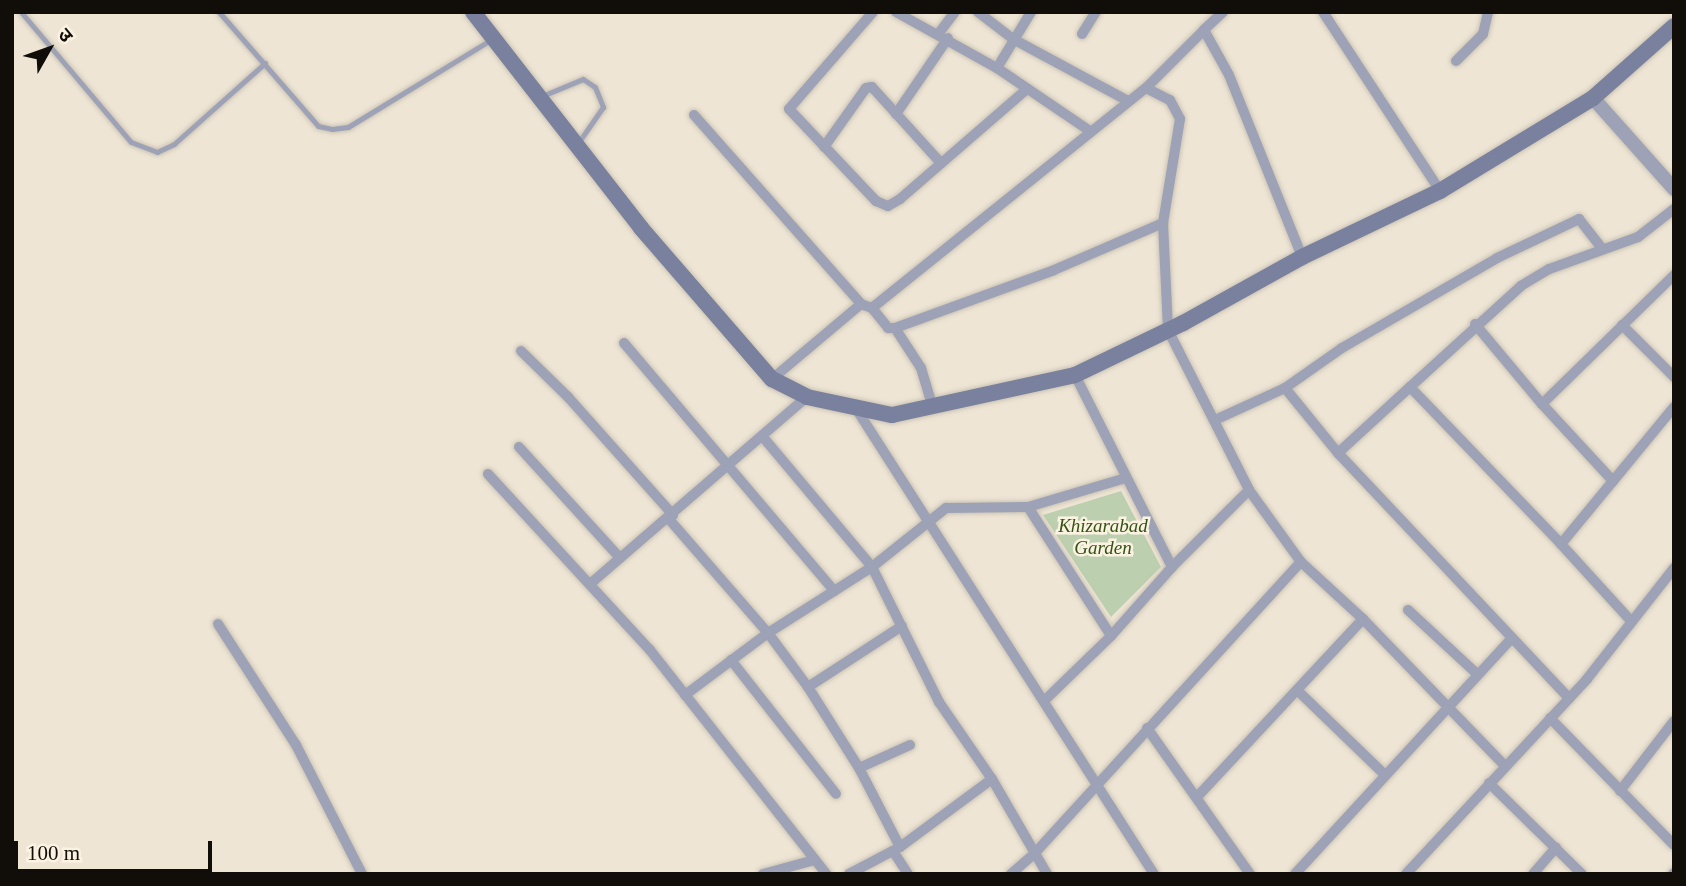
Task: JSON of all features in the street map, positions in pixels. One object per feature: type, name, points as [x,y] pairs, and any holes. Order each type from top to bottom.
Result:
[{"type":"main road","points":[[473,12],[576,145],[772,379],[807,397],[857,410],[892,415],[933,408],[1075,374],[1168,330],[1302,257],[1440,191],[1593,98],[1674,26]]},
{"type":"street","points":[[873,12],[790,105],[795,117],[876,201],[888,206],[1027,89]]},
{"type":"street","points":[[896,12],[944,36],[997,68],[1090,131]]},
{"type":"street","points":[[896,114],[944,36],[955,12]]},
{"type":"street","points":[[978,12],[1013,39],[1128,101]]},
{"type":"street","points":[[997,68],[1031,12]]},
{"type":"street","points":[[1082,34],[1097,12]]},
{"type":"street","points":[[772,379],[1146,88],[1223,12]]},
{"type":"street","points":[[1323,12],[1440,191]]},
{"type":"street","points":[[1456,61],[1483,34],[1488,12]]},
{"type":"street","points":[[1204,30],[1229,75],[1302,257]]},
{"type":"street","points":[[824,147],[869,87],[940,163]]},
{"type":"street","points":[[1146,88],[1170,100],[1181,119],[1163,223],[1168,330],[1249,490],[1301,562],[1363,619],[1505,766]]},
{"type":"street","points":[[1593,98],[1674,189]]},
{"type":"street","points":[[694,115],[888,328],[895,328],[1054,270],[1163,223]]},
{"type":"street","points":[[1338,453],[1475,324],[1521,286],[1602,247],[1638,237],[1674,209]]},
{"type":"street","points":[[1214,420],[1285,388],[1342,348],[1485,265],[1579,219],[1602,247]]},
{"type":"street","points":[[1542,404],[1622,325],[1671,283]]},
{"type":"street","points":[[1475,324],[1542,404],[1613,481]]},
{"type":"street","points":[[1622,325],[1674,377]]},
{"type":"street","points":[[895,328],[921,368],[933,408]]},
{"type":"street","points":[[624,343],[834,591]]},
{"type":"street","points":[[522,351],[568,397],[671,516],[768,633],[808,687],[859,768],[908,874]]},
{"type":"street","points":[[1075,374],[1172,567]]},
{"type":"street","points":[[1410,387],[1632,622]]},
{"type":"street","points":[[1285,388],[1338,453],[1510,640],[1569,698]]},
{"type":"street","points":[[590,584],[807,397]]},
{"type":"street","points":[[1561,544],[1674,407]]},
{"type":"street","points":[[857,410],[931,521],[944,549],[1045,700],[1154,874]]},
{"type":"street","points":[[763,437],[872,567],[939,702],[992,779],[1047,874]]},
{"type":"street","points":[[519,447],[620,558]]},
{"type":"street","points":[[488,474],[590,584],[685,695],[826,874]]},
{"type":"street","points":[[685,695],[768,633],[872,567],[946,508],[1028,507],[1126,478]]},
{"type":"street","points":[[1045,700],[1111,636],[1172,567],[1249,490]]},
{"type":"street","points":[[1028,507],[1111,636]]},
{"type":"street","points":[[1011,874],[1035,853],[1301,562]]},
{"type":"street","points":[[1406,874],[1569,698],[1674,568]]},
{"type":"street","points":[[1408,610],[1477,674]]},
{"type":"street","points":[[1197,797],[1363,619]]},
{"type":"street","points":[[218,624],[296,745],[362,874]]},
{"type":"street","points":[[808,687],[902,626]]},
{"type":"street","points":[[1295,874],[1383,773],[1510,640]]},
{"type":"street","points":[[731,660],[836,794]]},
{"type":"street","points":[[1298,691],[1383,773]]},
{"type":"street","points":[[1550,718],[1674,845]]},
{"type":"street","points":[[1620,791],[1674,721]]},
{"type":"street","points":[[1147,728],[1250,874]]},
{"type":"street","points":[[859,768],[910,745]]},
{"type":"street","points":[[849,874],[897,849],[992,779]]},
{"type":"street","points":[[1489,783],[1582,874]]},
{"type":"street","points":[[1533,874],[1556,848]]},
{"type":"street","points":[[763,874],[815,860]]},
{"type":"lane","points":[[22,12],[131,142],[157,152],[174,144],[265,63]]},
{"type":"lane","points":[[219,12],[318,126],[332,129],[348,127],[493,39]]},
{"type":"lane","points":[[539,97],[583,79],[595,88],[603,107],[576,145]]},
{"type":"green space","name":"Khizarabad Garden","points":[[1121,491],[1161,567],[1111,617],[1043,515]]}]
